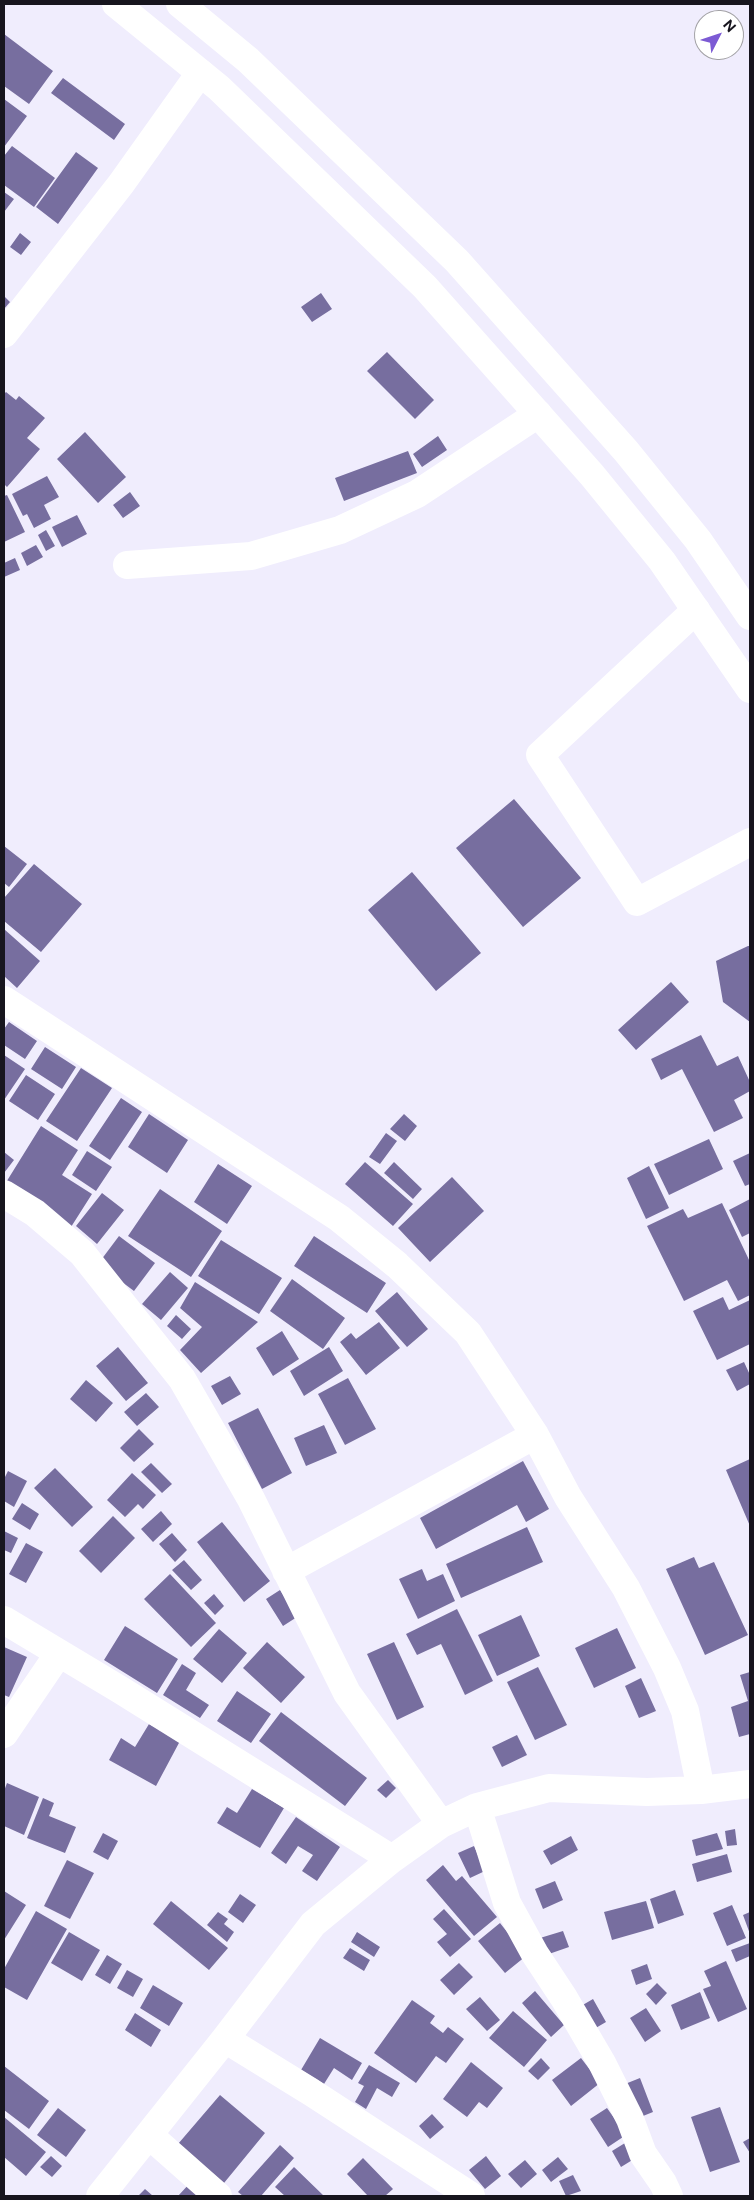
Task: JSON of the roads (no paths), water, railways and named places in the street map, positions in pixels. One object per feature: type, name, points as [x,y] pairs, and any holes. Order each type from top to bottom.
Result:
[{"type":"street","points":[[116,4],[226,95],[425,287],[598,482],[662,561],[750,689]]},
{"type":"street","points":[[180,4],[248,60],[457,262],[626,451],[698,540],[750,616]]},
{"type":"street","points":[[4,334],[121,184],[200,73]]},
{"type":"street","points":[[127,565],[251,556],[340,530],[417,494],[538,414]]},
{"type":"street","points":[[696,610],[540,755],[637,902],[750,842]]},
{"type":"street","points":[[4,1000],[339,1218],[397,1264],[468,1333],[536,1435],[568,1498],[626,1588],[667,1668],[685,1711],[701,1790]]},
{"type":"street","points":[[5,1197],[35,1213],[82,1253],[182,1379],[251,1499],[347,1693],[441,1824]]},
{"type":"street","points":[[286,1571],[536,1435]]},
{"type":"street","points":[[4,1620],[392,1859]]},
{"type":"street","points":[[4,1734],[59,1653]]},
{"type":"street","points":[[100,2196],[225,2039],[313,1924],[392,1859],[441,1824],[477,1807],[549,1788],[647,1792],[701,1790],[750,1784]]},
{"type":"street","points":[[477,1807],[507,1903],[535,1954],[564,1998],[602,2063],[630,2119],[643,2154],[663,2183],[669,2196]]},
{"type":"street","points":[[225,2039],[311,2092],[465,2195]]},
{"type":"street","points":[[149,2135],[218,2196]]}]
